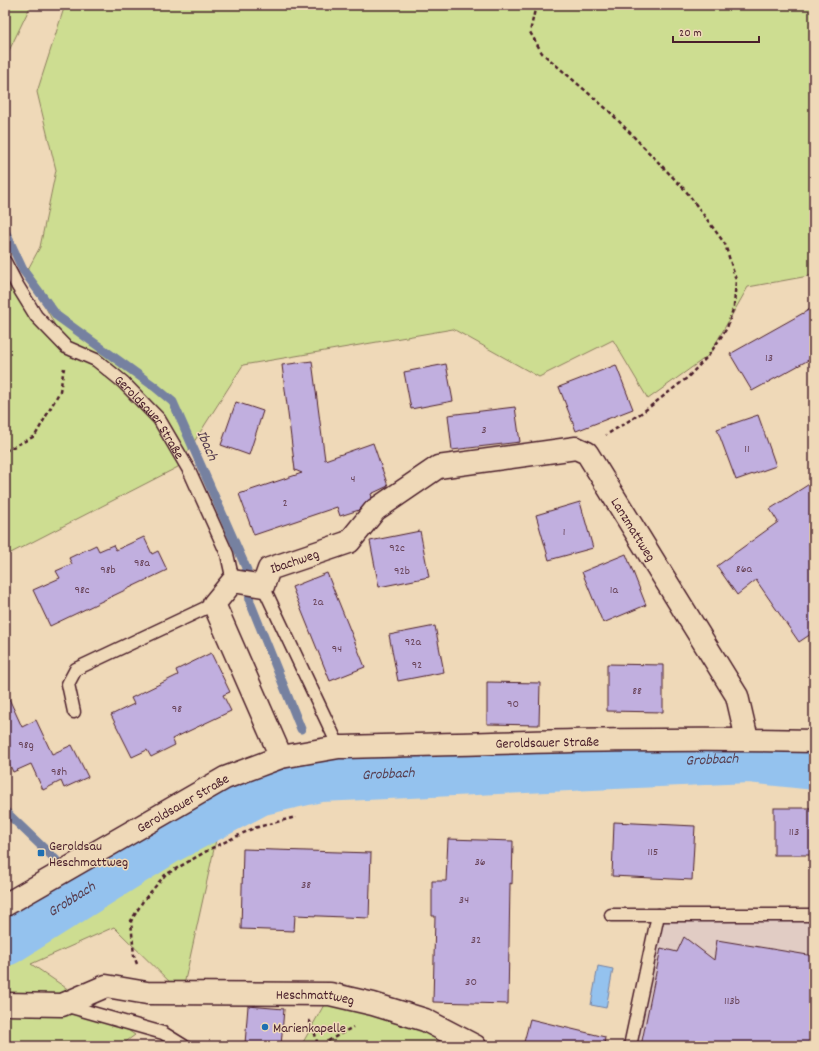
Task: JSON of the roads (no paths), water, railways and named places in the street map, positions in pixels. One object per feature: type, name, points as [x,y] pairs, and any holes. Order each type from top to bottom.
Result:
[{"type":"street","name":"Lanzmattweg","points":[[438,467],[576,448],[587,453],[737,696],[747,739]]},
{"type":"street","name":"Ibachweg","points":[[248,583],[269,569],[349,542],[375,510],[438,467]]},
{"type":"street","points":[[248,583],[214,604],[281,757]]},
{"type":"street","name":"Geroldsauer Straße","points":[[5,905],[225,778],[281,757],[339,747],[747,739],[814,741]]},
{"type":"street","name":"Heschmattweg","points":[[5,1004],[62,1005],[106,986],[147,993],[330,994],[374,1004],[425,1020],[475,1046]]},
{"type":"lane","name":"Geroldsauer Straße","points":[[5,262],[16,285],[36,316],[66,347],[96,360],[123,382],[159,419],[193,479],[227,554],[248,583]]},
{"type":"lane","name":"Ibachweg","points":[[248,583],[339,747]]},
{"type":"lane","points":[[74,712],[68,684],[76,668],[214,604]]},
{"type":"lane","points":[[611,915],[814,915]]},
{"type":"lane","points":[[630,1046],[658,915]]},
{"type":"lane","name":"Heschmattweg","points":[[62,1005],[163,1032],[184,1046]]},
{"type":"water","points":[[598,966],[613,969],[606,1008],[591,1005]]},
{"type":"waterway","name":"Ibach","points":[[5,231],[23,270],[57,316],[155,387],[173,402],[247,570],[250,602],[301,729]]},
{"type":"waterway","name":"Grobbach","points":[[5,940],[167,838],[258,790],[320,776],[748,757],[814,764]]},
{"type":"waterway","points":[[5,811],[56,860]]},
{"type":"waterway","points":[[71,882],[81,893]]},
{"type":"place","name":"Geroldsau Heschmattweg","points":[[41,853]]},
{"type":"place","name":"Marienkapelle","points":[[265,1027]]}]
